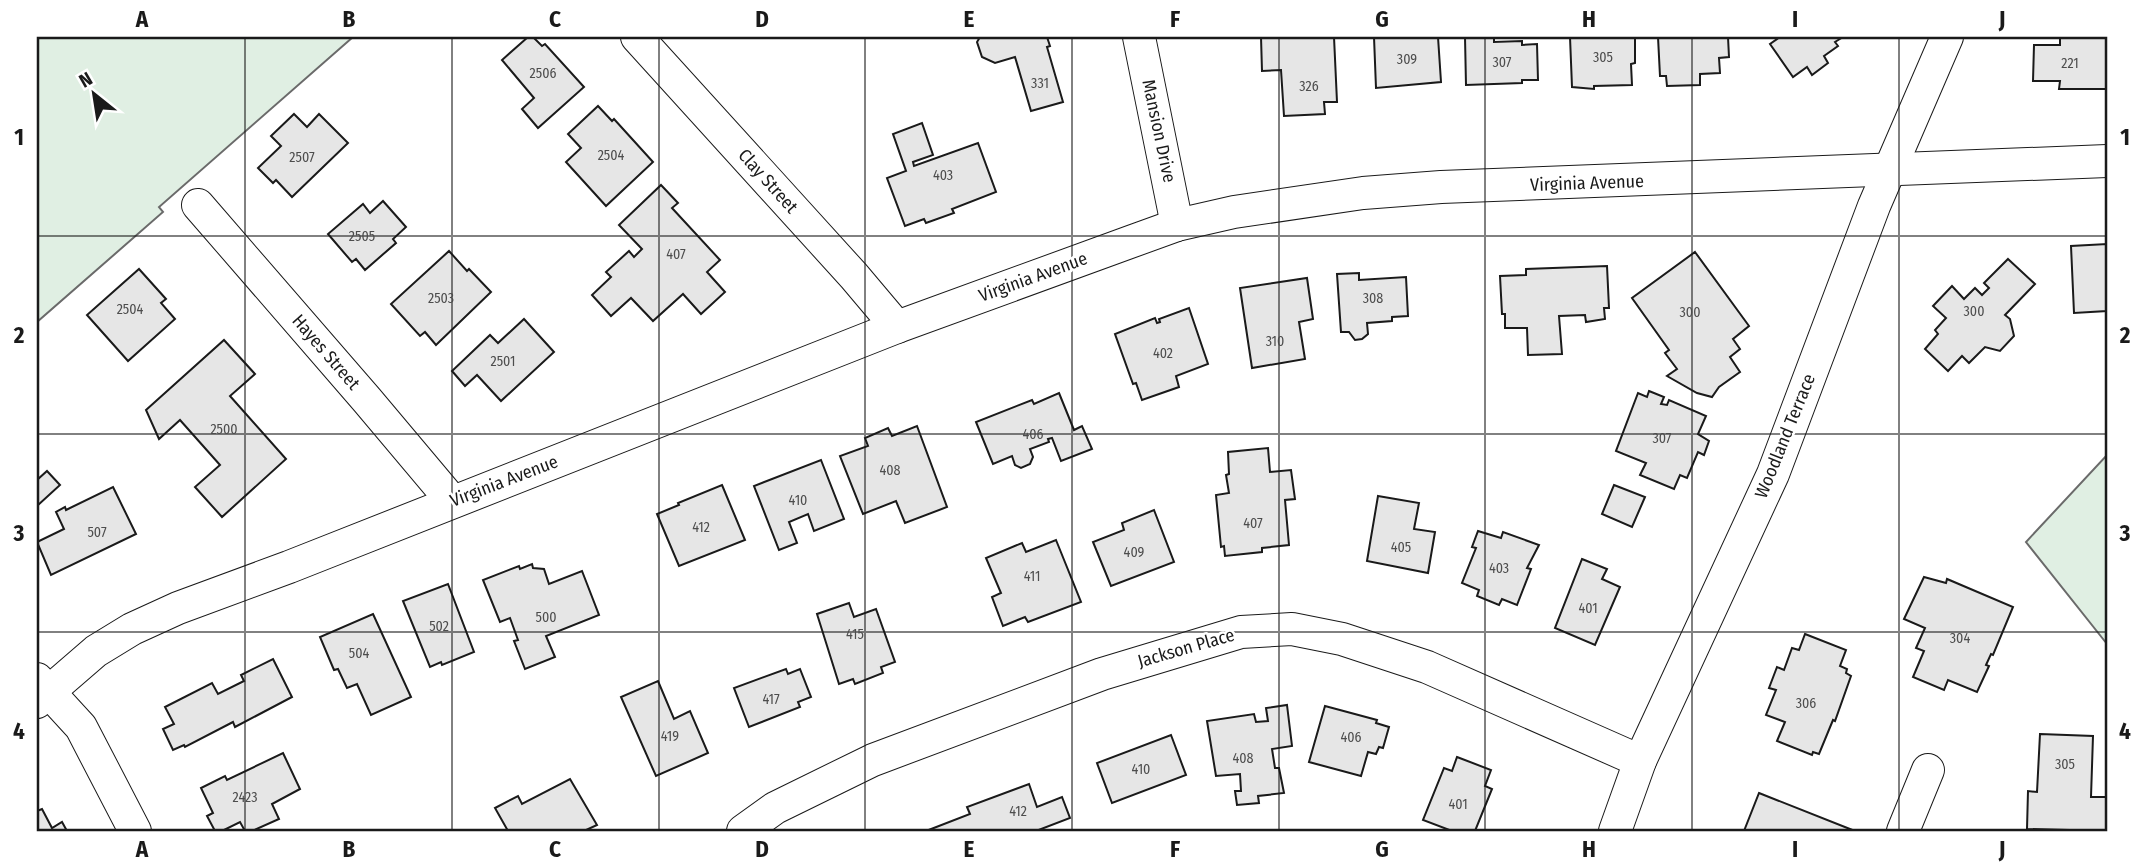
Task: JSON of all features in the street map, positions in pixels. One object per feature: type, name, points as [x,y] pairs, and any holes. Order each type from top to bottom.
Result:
[{"type":"street","name":"Clay Street","points":[[637,37],[898,327]]},
{"type":"street","name":"Mansion Drive","points":[[1139,37],[1177,225]]},
{"type":"street","name":"Woodland Terrace","points":[[1615,831],[1640,761],[1773,474],[1888,171],[1947,37]]},
{"type":"street","name":"Virginia Avenue","points":[[40,691],[132,629],[178,608],[289,567],[898,327],[1177,225],[1234,212],[1363,193],[1441,187],[1526,186],[1585,181],[2107,161]]},
{"type":"street","name":"Hayes Street","points":[[198,205],[452,501]]},
{"type":"street","name":"Jackson Place","points":[[743,831],[775,808],[873,760],[1102,674],[1241,632],[1292,629],[1342,639],[1427,667],[1640,761]]},
{"type":"street","points":[[40,691],[81,727],[135,831]]},
{"type":"street","points":[[1903,831],[1928,770]]},
{"type":"green space","points":[[37,37],[353,37],[159,207],[163,212],[37,322]]},
{"type":"green space","points":[[2107,455],[2107,644],[2026,542]]},
{"type":"building","points":[[528,37],[533,37],[542,46],[545,44],[584,87],[538,128],[522,109],[534,98],[502,60]]},
{"type":"building","points":[[980,37],[1047,37],[1050,46],[1047,47],[1063,102],[1031,111],[1015,57],[995,63],[982,57],[977,42]]},
{"type":"building","points":[[1261,37],[1334,37],[1337,102],[1324,102],[1325,114],[1284,116],[1281,70],[1262,71]]},
{"type":"building","points":[[1374,37],[1438,37],[1441,82],[1376,88]]},
{"type":"building","points":[[1465,37],[1494,37],[1494,42],[1522,41],[1522,45],[1537,44],[1538,80],[1466,85]]},
{"type":"building","points":[[1570,37],[1635,37],[1635,63],[1631,64],[1632,85],[1594,86],[1594,89],[1572,87]]},
{"type":"building","points":[[1658,37],[1728,37],[1729,57],[1719,58],[1720,73],[1700,74],[1700,85],[1667,86],[1666,76],[1660,76]]},
{"type":"building","points":[[1775,37],[1843,37],[1835,42],[1838,46],[1824,56],[1828,63],[1812,75],[1807,67],[1793,77],[1770,44],[1777,39]]},
{"type":"building","points":[[2060,37],[2107,37],[2107,89],[2059,89],[2060,81],[2033,81],[2034,45],[2060,45]]},
{"type":"building","points":[[598,106],[612,121],[614,119],[653,162],[606,206],[566,162],[581,148],[568,134]]},
{"type":"building","points":[[294,114],[307,127],[319,114],[348,143],[292,197],[276,180],[273,183],[258,168],[281,146],[271,136]]},
{"type":"building","points":[[922,123],[933,155],[913,162],[914,166],[978,143],[996,192],[952,209],[954,213],[926,223],[924,219],[905,226],[887,178],[906,171],[893,134]]},
{"type":"building","points":[[661,185],[678,203],[672,208],[720,260],[707,272],[725,292],[701,314],[683,294],[653,321],[631,298],[611,316],[592,295],[611,277],[606,272],[629,251],[634,257],[642,249],[619,225]]},
{"type":"building","points":[[383,201],[406,227],[393,239],[396,243],[365,270],[356,259],[352,262],[328,234],[363,204],[370,213]]},
{"type":"building","points":[[2107,244],[2107,311],[2074,313],[2071,246]]},
{"type":"building","points":[[449,251],[491,292],[436,345],[425,332],[420,336],[391,304]]},
{"type":"building","points":[[1695,252],[1749,326],[1733,339],[1740,349],[1730,357],[1740,372],[1719,387],[1712,397],[1697,393],[1667,376],[1677,369],[1665,353],[1669,350],[1632,298]]},
{"type":"building","points":[[2008,259],[2035,284],[2005,315],[2010,319],[2014,336],[2000,351],[1985,347],[1969,363],[1962,356],[1948,371],[1925,349],[1938,334],[1935,330],[1946,318],[1933,306],[1952,286],[1964,299],[1975,288],[1982,295],[1989,288],[1984,283]]},
{"type":"building","points":[[1607,266],[1609,308],[1604,308],[1605,319],[1586,322],[1585,315],[1559,316],[1562,354],[1528,355],[1527,328],[1505,328],[1500,276],[1526,275],[1526,269]]},
{"type":"building","points":[[139,269],[166,299],[161,303],[175,319],[128,361],[87,315]]},
{"type":"building","points":[[1359,273],[1359,280],[1406,277],[1408,316],[1392,317],[1392,321],[1367,323],[1368,334],[1355,340],[1349,332],[1341,332],[1337,274]]},
{"type":"building","points":[[1307,278],[1313,319],[1299,322],[1305,359],[1252,368],[1240,288]]},
{"type":"building","points":[[1189,308],[1208,364],[1176,376],[1179,387],[1142,400],[1136,383],[1133,384],[1115,334],[1155,318],[1157,323],[1160,322],[1159,319]]},
{"type":"building","points":[[524,319],[554,352],[501,401],[477,375],[465,386],[452,371],[490,335],[498,343]]},
{"type":"building","points":[[224,340],[255,374],[230,396],[286,459],[222,517],[195,487],[220,465],[180,420],[159,439],[146,410]]},
{"type":"building","points":[[1649,391],[1664,397],[1661,404],[1667,405],[1669,400],[1706,416],[1698,434],[1709,441],[1704,455],[1698,452],[1687,478],[1680,475],[1674,489],[1640,475],[1646,463],[1616,451],[1638,393],[1647,397]]},
{"type":"building","points":[[1059,393],[1074,430],[1082,426],[1092,449],[1061,461],[1052,438],[1048,439],[1049,442],[1030,449],[1033,457],[1030,464],[1021,468],[1015,465],[1012,456],[993,464],[976,422],[1032,400],[1034,404]]},
{"type":"building","points":[[917,426],[947,507],[905,523],[896,501],[863,514],[840,456],[868,446],[865,438],[888,428],[892,436]]},
{"type":"building","points":[[1268,448],[1270,472],[1291,470],[1295,499],[1285,500],[1289,545],[1262,548],[1262,552],[1225,556],[1224,546],[1221,547],[1216,495],[1229,493],[1226,475],[1229,474],[1228,452]]},
{"type":"building","points":[[821,460],[844,519],[814,531],[808,514],[789,522],[797,543],[779,550],[754,486]]},
{"type":"building","points":[[47,471],[60,485],[37,506],[37,480]]},
{"type":"building","points":[[722,485],[745,540],[679,566],[657,514]]},
{"type":"building","points":[[1614,485],[1645,497],[1632,527],[1602,514]]},
{"type":"building","points":[[113,487],[136,534],[51,575],[37,542],[64,529],[56,512],[65,507],[66,510]]},
{"type":"building","points":[[1378,496],[1419,503],[1414,529],[1435,532],[1428,573],[1367,561]]},
{"type":"building","points":[[1154,510],[1174,562],[1111,586],[1093,542],[1124,530],[1122,523]]},
{"type":"building","points":[[1478,531],[1501,538],[1503,532],[1539,545],[1527,568],[1531,569],[1517,605],[1502,599],[1499,605],[1477,596],[1479,590],[1462,583],[1476,548],[1472,547]]},
{"type":"building","points":[[1056,540],[1081,602],[1028,622],[1025,617],[1003,626],[992,597],[1001,593],[986,558],[1022,543],[1026,552]]},
{"type":"building","points":[[1582,559],[1607,569],[1602,579],[1620,587],[1595,645],[1555,628]]},
{"type":"building","points":[[532,564],[533,568],[544,569],[549,584],[582,571],[599,615],[546,636],[555,657],[525,669],[514,641],[518,640],[510,618],[500,622],[483,580],[519,566],[520,569]]},
{"type":"building","points":[[1924,577],[1946,583],[1947,579],[2013,607],[1993,655],[1991,654],[1986,665],[1989,666],[1977,692],[1948,680],[1944,690],[1913,677],[1924,651],[1916,648],[1925,628],[1904,619]]},
{"type":"building","points":[[448,584],[474,652],[430,667],[403,601]]},
{"type":"building","points":[[849,603],[854,617],[876,609],[895,662],[881,667],[883,673],[855,684],[853,679],[839,684],[817,614]]},
{"type":"building","points":[[373,614],[411,697],[371,715],[357,684],[347,688],[338,669],[334,670],[320,637]]},
{"type":"building","points":[[1805,634],[1846,650],[1840,666],[1847,669],[1846,673],[1851,676],[1835,721],[1833,720],[1819,754],[1813,752],[1812,755],[1777,741],[1785,722],[1766,715],[1776,690],[1769,688],[1777,667],[1784,670],[1792,648],[1799,650]]},
{"type":"building","points":[[273,659],[292,697],[235,727],[233,722],[185,747],[184,745],[173,750],[163,729],[174,724],[165,707],[212,683],[218,694],[244,681],[241,675]]},
{"type":"building","points":[[786,669],[788,674],[800,669],[811,697],[798,702],[800,707],[749,727],[734,688]]},
{"type":"building","points":[[658,681],[674,719],[690,711],[708,753],[656,776],[621,697]]},
{"type":"building","points":[[1287,705],[1292,746],[1272,749],[1275,768],[1279,768],[1284,793],[1258,796],[1259,803],[1237,805],[1235,791],[1241,791],[1240,774],[1216,776],[1207,721],[1254,714],[1256,722],[1268,721],[1266,708]]},
{"type":"building","points":[[1325,706],[1377,720],[1376,723],[1389,727],[1383,748],[1379,747],[1376,754],[1368,752],[1361,776],[1309,762]]},
{"type":"building","points":[[2040,734],[2093,736],[2091,797],[2107,797],[2107,831],[2027,829],[2028,791],[2037,792]]},
{"type":"building","points":[[1171,735],[1186,775],[1112,803],[1097,763]]},
{"type":"building","points":[[283,753],[300,789],[272,804],[279,819],[252,831],[245,831],[240,822],[222,831],[215,831],[207,816],[213,813],[201,788],[225,776],[227,780]]},
{"type":"building","points":[[1457,757],[1491,770],[1485,786],[1492,789],[1475,831],[1452,831],[1423,820],[1444,768],[1452,771]]},
{"type":"building","points":[[570,779],[597,825],[584,831],[508,831],[495,808],[518,796],[522,804]]},
{"type":"building","points":[[1029,784],[1037,807],[1062,797],[1070,818],[1036,831],[926,831],[970,814],[967,807]]},
{"type":"building","points":[[1759,793],[1855,831],[1744,831]]},
{"type":"building","points":[[42,809],[52,828],[62,822],[67,831],[37,831],[37,811]]}]
